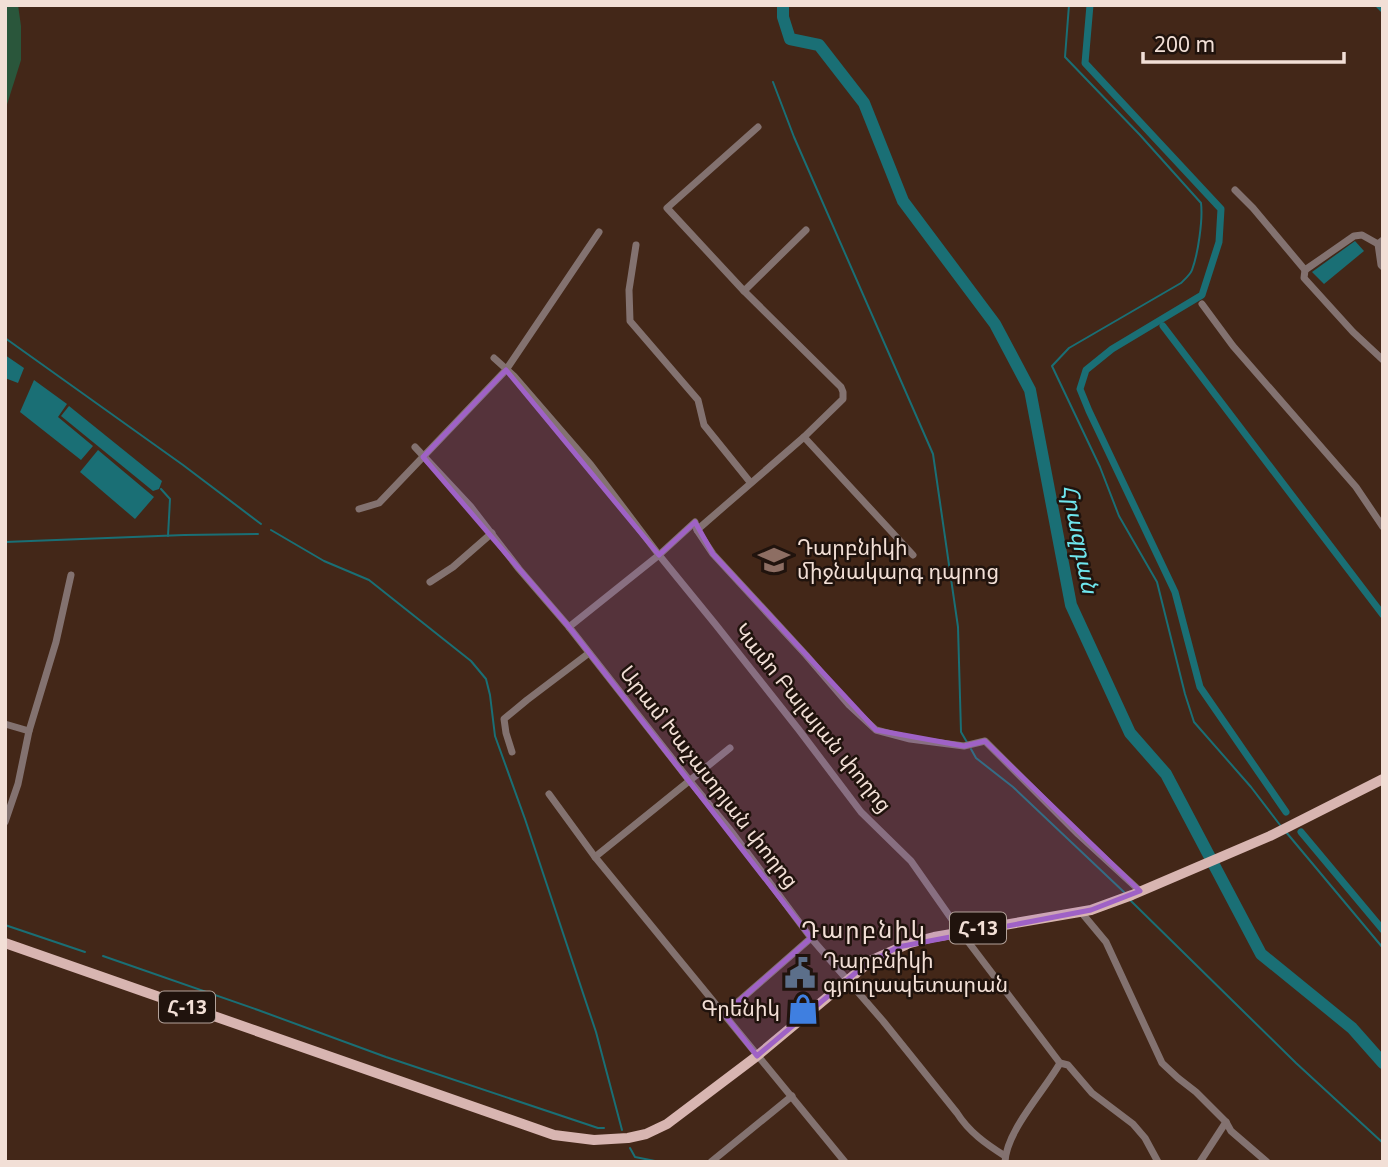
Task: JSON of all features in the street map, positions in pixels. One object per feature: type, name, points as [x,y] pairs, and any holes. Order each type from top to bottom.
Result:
[{"type":"main road","name":"Հ-13","points":[[5,943],[554,1135],[594,1140],[612,1139],[646,1134],[667,1124],[757,1056],[872,960],[898,947],[960,931],[1081,912],[1119,900],[1276,833],[1383,779]]},
{"type":"street","points":[[697,530],[804,438],[843,399],[841,387],[744,291],[667,208],[758,127]]},
{"type":"street","points":[[1235,190],[1305,270],[1304,278],[1353,332],[1383,360]]},
{"type":"street","points":[[744,291],[806,230]]},
{"type":"street","points":[[359,509],[379,503],[506,370],[599,232]]},
{"type":"street","points":[[1305,270],[1354,236],[1362,234],[1380,242],[1383,267]]},
{"type":"street","points":[[636,245],[629,290],[630,321],[698,400],[704,425],[750,482]]},
{"type":"street","points":[[1202,304],[1233,346],[1356,488],[1383,527]]},
{"type":"street","name":"Կամո Բալայան փողոց","points":[[494,358],[514,376],[591,466],[861,812],[911,861],[960,931],[1060,1063],[1068,1065],[1092,1093],[1133,1124],[1145,1138],[1158,1162]]},
{"type":"street","points":[[804,438],[913,555]]},
{"type":"street","name":"Արամ Խաչատրյան փողոց","points":[[415,447],[471,508],[569,627],[811,938],[883,1021],[965,1125],[1005,1159]]},
{"type":"street","points":[[569,627],[659,555],[695,522],[697,530],[713,554],[807,655],[849,705],[877,730],[910,739],[964,746],[985,741],[1136,893]]},
{"type":"street","points":[[430,582],[453,567],[492,533]]},
{"type":"street","points":[[5,822],[18,784],[29,731],[56,642],[71,575]]},
{"type":"street","points":[[512,752],[504,719],[589,653]]},
{"type":"street","points":[[5,724],[29,731]]},
{"type":"street","points":[[595,857],[730,748]]},
{"type":"street","points":[[549,794],[595,857],[845,1162]]},
{"type":"street","points":[[1081,912],[1106,942],[1162,1063],[1178,1079],[1196,1091],[1226,1122],[1231,1131],[1267,1162]]},
{"type":"street","points":[[724,1014],[811,938]]},
{"type":"street","points":[[1005,1159],[1020,1122],[1060,1063]]},
{"type":"street","points":[[711,1162],[792,1096]]},
{"type":"street","points":[[1200,1162],[1226,1122]]},
{"type":"highlighted area","points":[[506,370],[659,555],[695,522],[713,554],[876,730],[964,746],[985,741],[1140,891],[1091,910],[898,947],[865,965],[757,1056],[724,1014],[811,938],[569,627],[423,457]]},
{"type":"green space","points":[[5,5],[18,5],[21,60],[5,111]]},
{"type":"water","points":[[1355,241],[1364,251],[1324,284],[1312,272]]},
{"type":"water","points":[[5,355],[24,368],[18,383],[5,378]]},
{"type":"water","points":[[34,380],[67,404],[58,417],[93,446],[81,460],[20,412]]},
{"type":"water","points":[[69,406],[162,481],[159,489],[153,491],[61,416]]},
{"type":"water","points":[[98,450],[154,497],[135,519],[80,472]]},
{"type":"waterway","name":"Հրազդան","points":[[783,5],[783,17],[790,39],[819,45],[864,103],[903,201],[995,324],[1030,390],[1071,605],[1130,733],[1166,774],[1261,954],[1352,1028],[1383,1063]]},
{"type":"waterway","points":[[1069,5],[1065,57],[1201,203],[1201,218],[1194,263],[1191,272],[1181,283],[1069,348],[1052,366],[1100,467],[1119,516],[1157,582],[1194,722],[1280,825]]},
{"type":"waterway","points":[[1090,5],[1085,63],[1221,209],[1219,242],[1202,295],[1112,349],[1086,370],[1080,389],[1175,592],[1200,687],[1286,812]]},
{"type":"waterway","points":[[1379,5],[1383,9]]},
{"type":"waterway","points":[[773,82],[794,137],[933,454],[958,627],[961,732],[968,744]]},
{"type":"waterway","points":[[1163,326],[1383,615]]},
{"type":"waterway","points":[[5,338],[261,524]]},
{"type":"waterway","points":[[161,489],[170,499],[168,536]]},
{"type":"waterway","points":[[271,530],[324,561],[369,580],[471,661],[486,679],[495,736],[596,1032],[622,1130]]},
{"type":"waterway","points":[[5,542],[258,534]]},
{"type":"waterway","points":[[971,749],[976,758],[1013,787],[1125,893]]},
{"type":"waterway","points":[[1286,832],[1383,948]]},
{"type":"waterway","points":[[1301,832],[1383,930]]},
{"type":"waterway","points":[[1130,900],[1296,1063],[1383,1143]]},
{"type":"waterway","points":[[5,925],[85,952]]},
{"type":"waterway","points":[[103,956],[386,1057],[604,1128]]},
{"type":"waterway","points":[[630,1148],[635,1157],[660,1162]]},
{"type":"place","name":"Դարբնիկի միջնակարգ դպրոց","points":[[774,560]]},
{"type":"place","name":"Դարբնիկի գյուղապետարան","points":[[800,973]]},
{"type":"place","name":"Գրենիկ","points":[[803,1009]]},
{"type":"district","name":"Դարբնիկ","points":[[864,930]]}]
